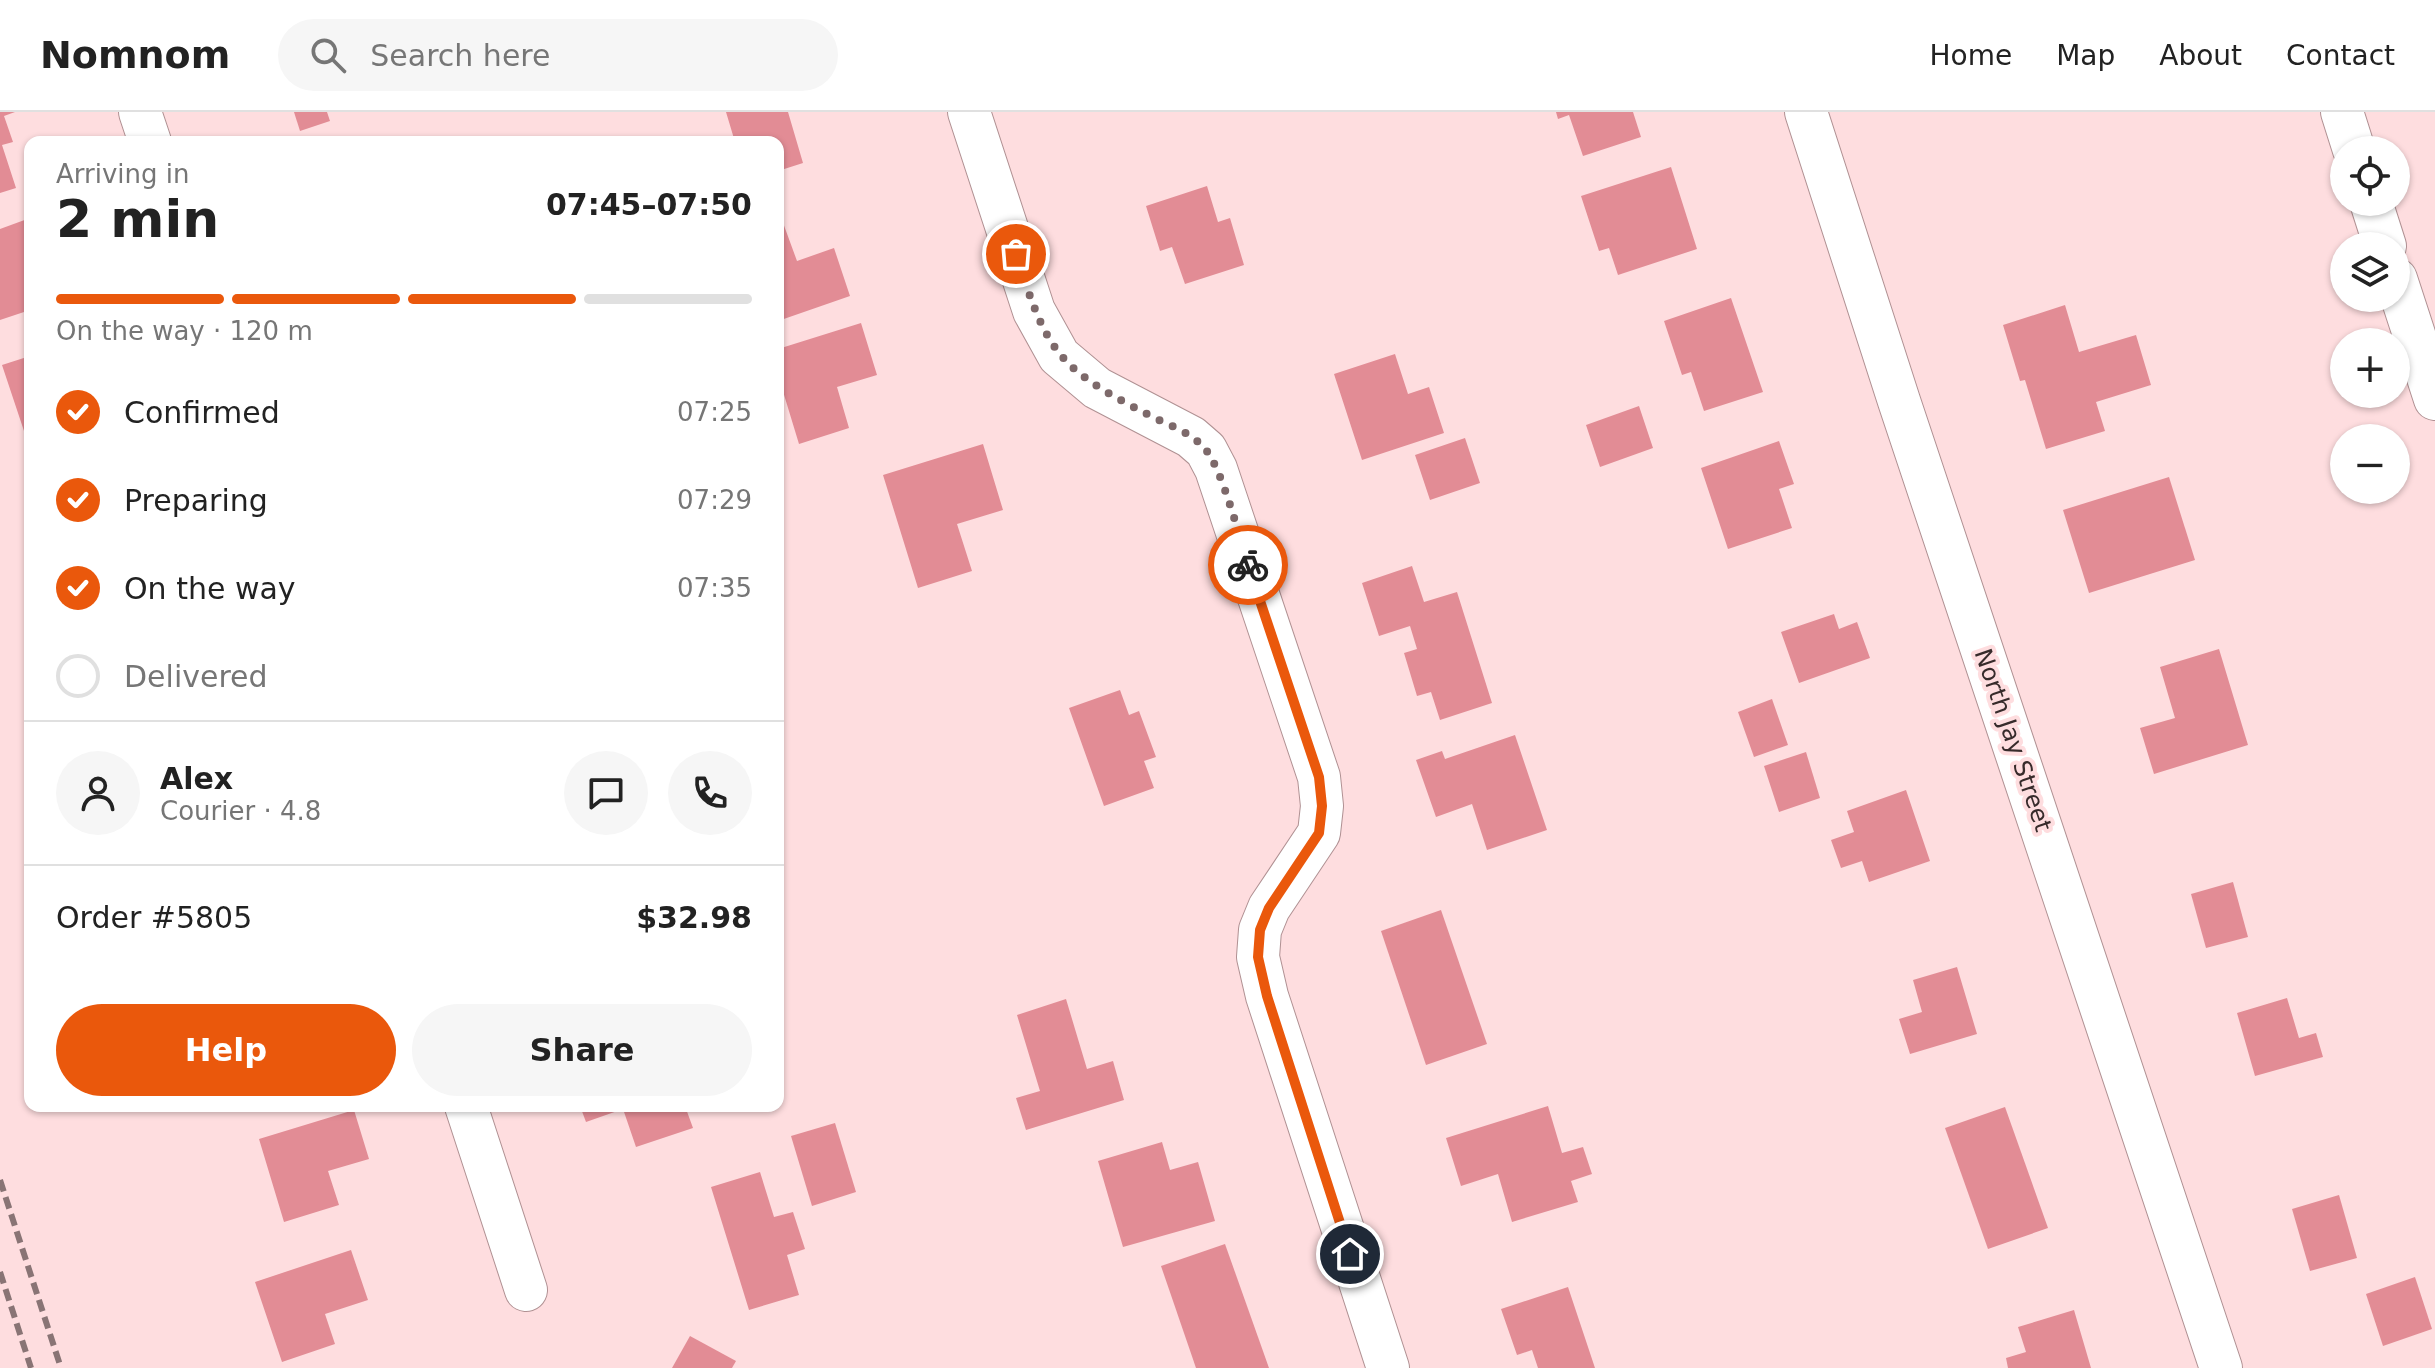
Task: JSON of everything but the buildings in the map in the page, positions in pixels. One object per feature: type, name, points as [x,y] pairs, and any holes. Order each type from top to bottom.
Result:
[{"type":"street","points":[[140,112],[148,136]]},
{"type":"street","points":[[969,112],[1034,311],[1059,356],[1097,388],[1191,437],[1206,450],[1216,469],[1314,762],[1322,806],[1319,833],[1269,908],[1260,930],[1258,957],[1267,996],[1388,1368]]},
{"type":"street","name":"North Jay Street","points":[[1806,112],[2221,1368]]},
{"type":"street","points":[[2342,112],[2350,136]]},
{"type":"street","points":[[2407,312],[2435,399]]},
{"type":"street","points":[[468,1112],[526,1290]]},
{"type":"railway","points":[[0,1180],[61,1368]]},
{"type":"railway","points":[[0,1272],[31,1368]]},
{"type":"way so far","points":[[1016,254],[1034,311],[1059,356],[1097,388],[1191,437],[1206,450],[1216,469],[1248,565]]},
{"type":"route","points":[[1248,565],[1319,777],[1322,806],[1319,833],[1269,908],[1260,930],[1258,957],[1267,996],[1350,1254]]}]
